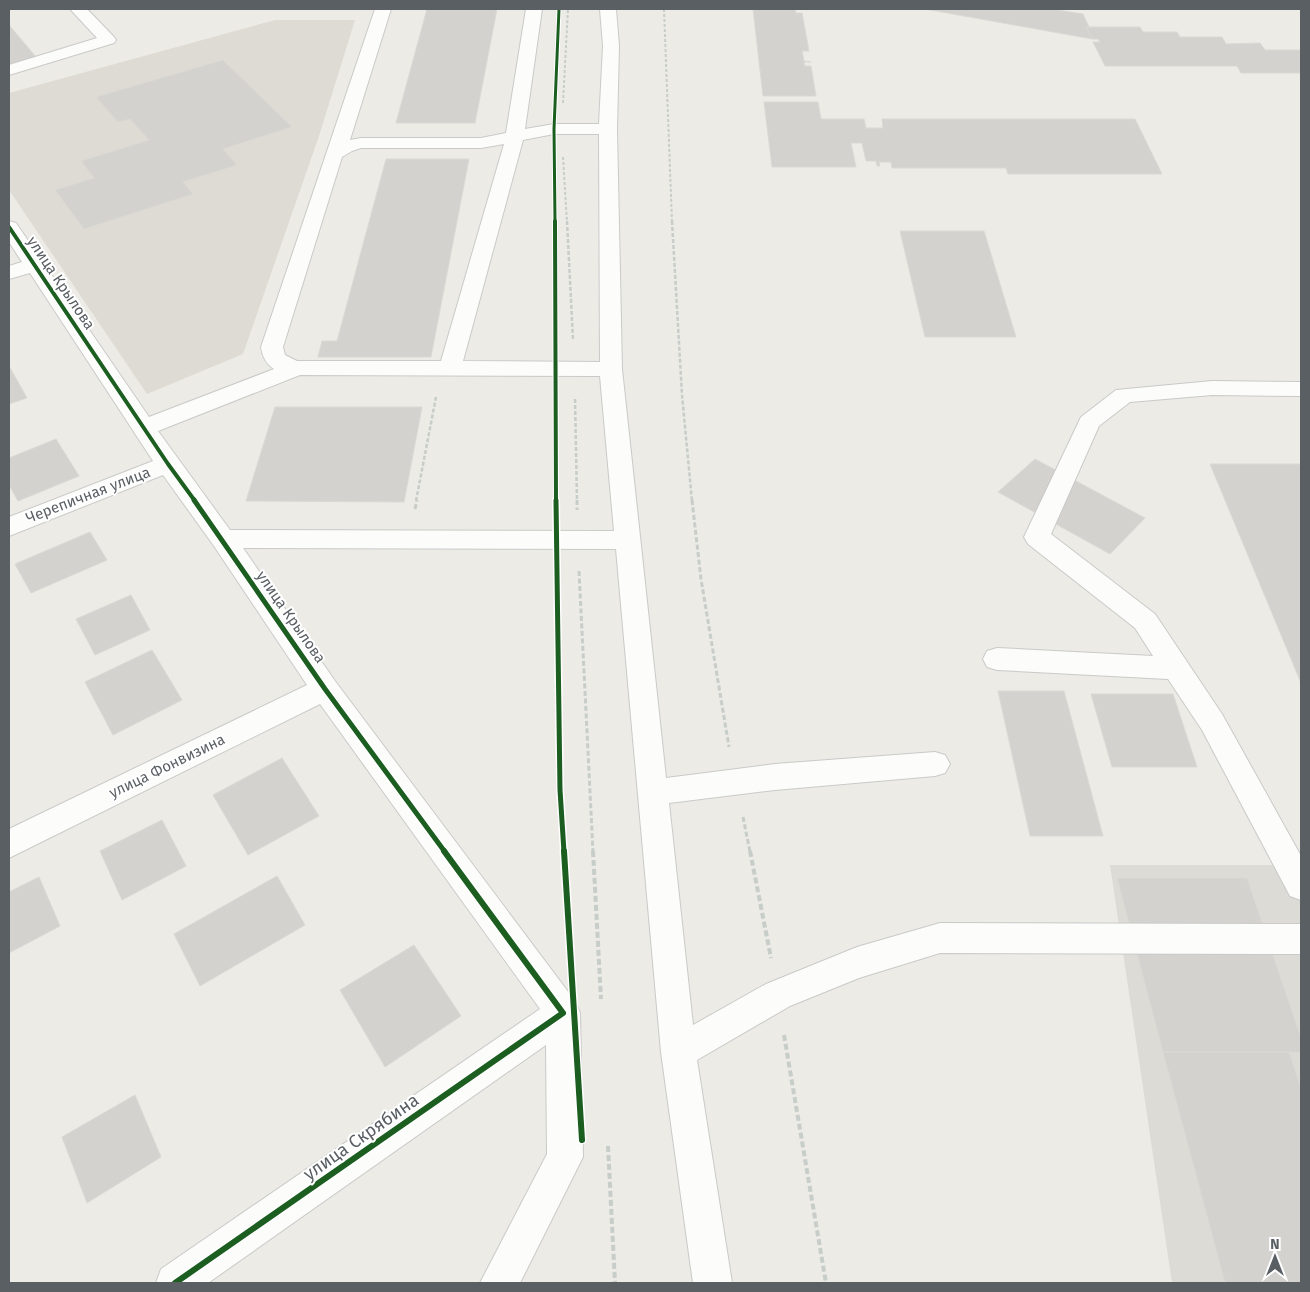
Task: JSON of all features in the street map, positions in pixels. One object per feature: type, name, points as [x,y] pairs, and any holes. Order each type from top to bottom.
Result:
[{"type":"street","points":[[9,70],[108,40],[78,9]]},
{"type":"street","points":[[383,9],[272,346],[272,354],[276,361],[284,366],[297,368],[611,369]]},
{"type":"street","points":[[451,369],[454,351],[514,136],[534,9]]},
{"type":"street","points":[[608,9],[611,46],[608,129],[611,369],[678,1052],[712,1283]]},
{"type":"street","points":[[611,46],[618,9]]},
{"type":"street","points":[[338,150],[361,143],[481,143],[561,129],[608,129]]},
{"type":"street","name":"улица Крылова","points":[[9,227],[168,464],[223,540],[325,689],[563,1013]]},
{"type":"street","points":[[9,273],[34,265]]},
{"type":"street","points":[[144,428],[297,368]]},
{"type":"street","points":[[1301,389],[1212,388],[1124,395],[1089,422],[1037,537],[1145,621],[1212,722],[1301,886]]},
{"type":"street","name":"Черепичная улица","points":[[9,527],[168,464]]},
{"type":"street","points":[[223,540],[628,540]]},
{"type":"street","points":[[997,659],[1176,668]]},
{"type":"street","name":"улица Фонвизина","points":[[9,844],[325,689]]},
{"type":"street","points":[[653,792],[735,782],[935,764]]},
{"type":"street","points":[[678,1052],[778,994],[857,963],[940,938],[1301,939]]},
{"type":"street","points":[[499,1283],[565,1157],[563,1013]]},
{"type":"street","name":"улица Скрябина","points":[[175,1283],[563,1013]]},
{"type":"path","points":[[568,9],[561,129],[574,369],[578,539],[601,1005]]},
{"type":"path","points":[[664,9],[683,402],[693,514],[735,782],[778,994],[826,1283]]},
{"type":"path","points":[[608,1144],[615,1283]]},
{"type":"shaded area","points":[[275,20],[355,20],[319,136],[243,354],[147,394],[9,190],[9,93]]},
{"type":"shaded area","points":[[1110,865],[1301,865],[1301,1283],[1172,1283]]},
{"type":"building","points":[[427,9],[497,9],[475,123],[396,123]]},
{"type":"building","points":[[753,9],[795,9],[796,13],[802,13],[809,51],[802,51],[804,61],[811,62],[804,62],[805,66],[811,66],[816,96],[763,96]]},
{"type":"building","points":[[925,9],[1051,9],[1083,14],[1089,27],[1086,27],[1092,39]]},
{"type":"building","points":[[9,25],[36,57],[9,64]]},
{"type":"building","points":[[1086,27],[1140,27],[1143,32],[1177,32],[1180,37],[1222,37],[1226,44],[1260,43],[1265,50],[1301,50],[1301,73],[1241,73],[1237,66],[1105,66],[1093,42],[1100,42],[1098,39],[1092,39]]},
{"type":"building","points":[[223,60],[292,127],[223,149],[237,165],[183,182],[193,194],[84,229],[55,190],[94,178],[81,161],[149,140],[130,119],[118,122],[96,97]]},
{"type":"building","points":[[764,102],[818,102],[821,119],[864,119],[866,128],[883,128],[882,119],[1135,119],[1162,174],[1008,174],[1006,168],[892,168],[891,162],[879,162],[880,166],[877,166],[876,161],[866,161],[862,143],[851,143],[856,167],[772,167]]},
{"type":"building","points":[[386,159],[469,159],[431,357],[318,357],[322,341],[337,341]]},
{"type":"building","points":[[900,231],[984,231],[1016,337],[925,337]]},
{"type":"building","points":[[9,366],[27,398],[9,404]]},
{"type":"building","points":[[275,407],[422,407],[404,502],[246,501]]},
{"type":"building","points":[[56,439],[79,476],[18,501],[9,485],[9,458]]},
{"type":"building","points":[[1035,459],[1145,518],[1110,554],[998,492]]},
{"type":"building","points":[[1210,464],[1301,464],[1301,683]]},
{"type":"building","points":[[90,532],[107,560],[31,593],[15,564]]},
{"type":"building","points":[[131,595],[150,630],[95,655],[76,619]]},
{"type":"building","points":[[152,650],[182,700],[113,735],[85,682]]},
{"type":"building","points":[[998,691],[1064,691],[1103,836],[1030,836]]},
{"type":"building","points":[[1091,694],[1173,694],[1197,767],[1112,767]]},
{"type":"building","points":[[282,758],[319,816],[248,855],[213,795]]},
{"type":"building","points":[[162,820],[186,866],[122,900],[100,851]]},
{"type":"building","points":[[277,876],[305,925],[200,986],[174,934]]},
{"type":"building","points":[[39,877],[60,926],[9,953],[9,892]]},
{"type":"building","points":[[1117,878],[1247,878],[1301,1038],[1301,1052],[1163,1052]]},
{"type":"building","points":[[414,945],[461,1016],[385,1067],[340,990]]},
{"type":"building","points":[[1163,1052],[1289,1052],[1301,1089],[1301,1283],[1225,1283]]},
{"type":"building","points":[[135,1095],[161,1157],[87,1203],[62,1137]]},
{"type":"cycle path","points":[[559,9],[554,129],[557,369],[556,539],[560,790],[582,1140]]},
{"type":"cycle path","points":[[9,227],[168,464],[223,539],[325,689],[563,1013],[175,1283]]}]
